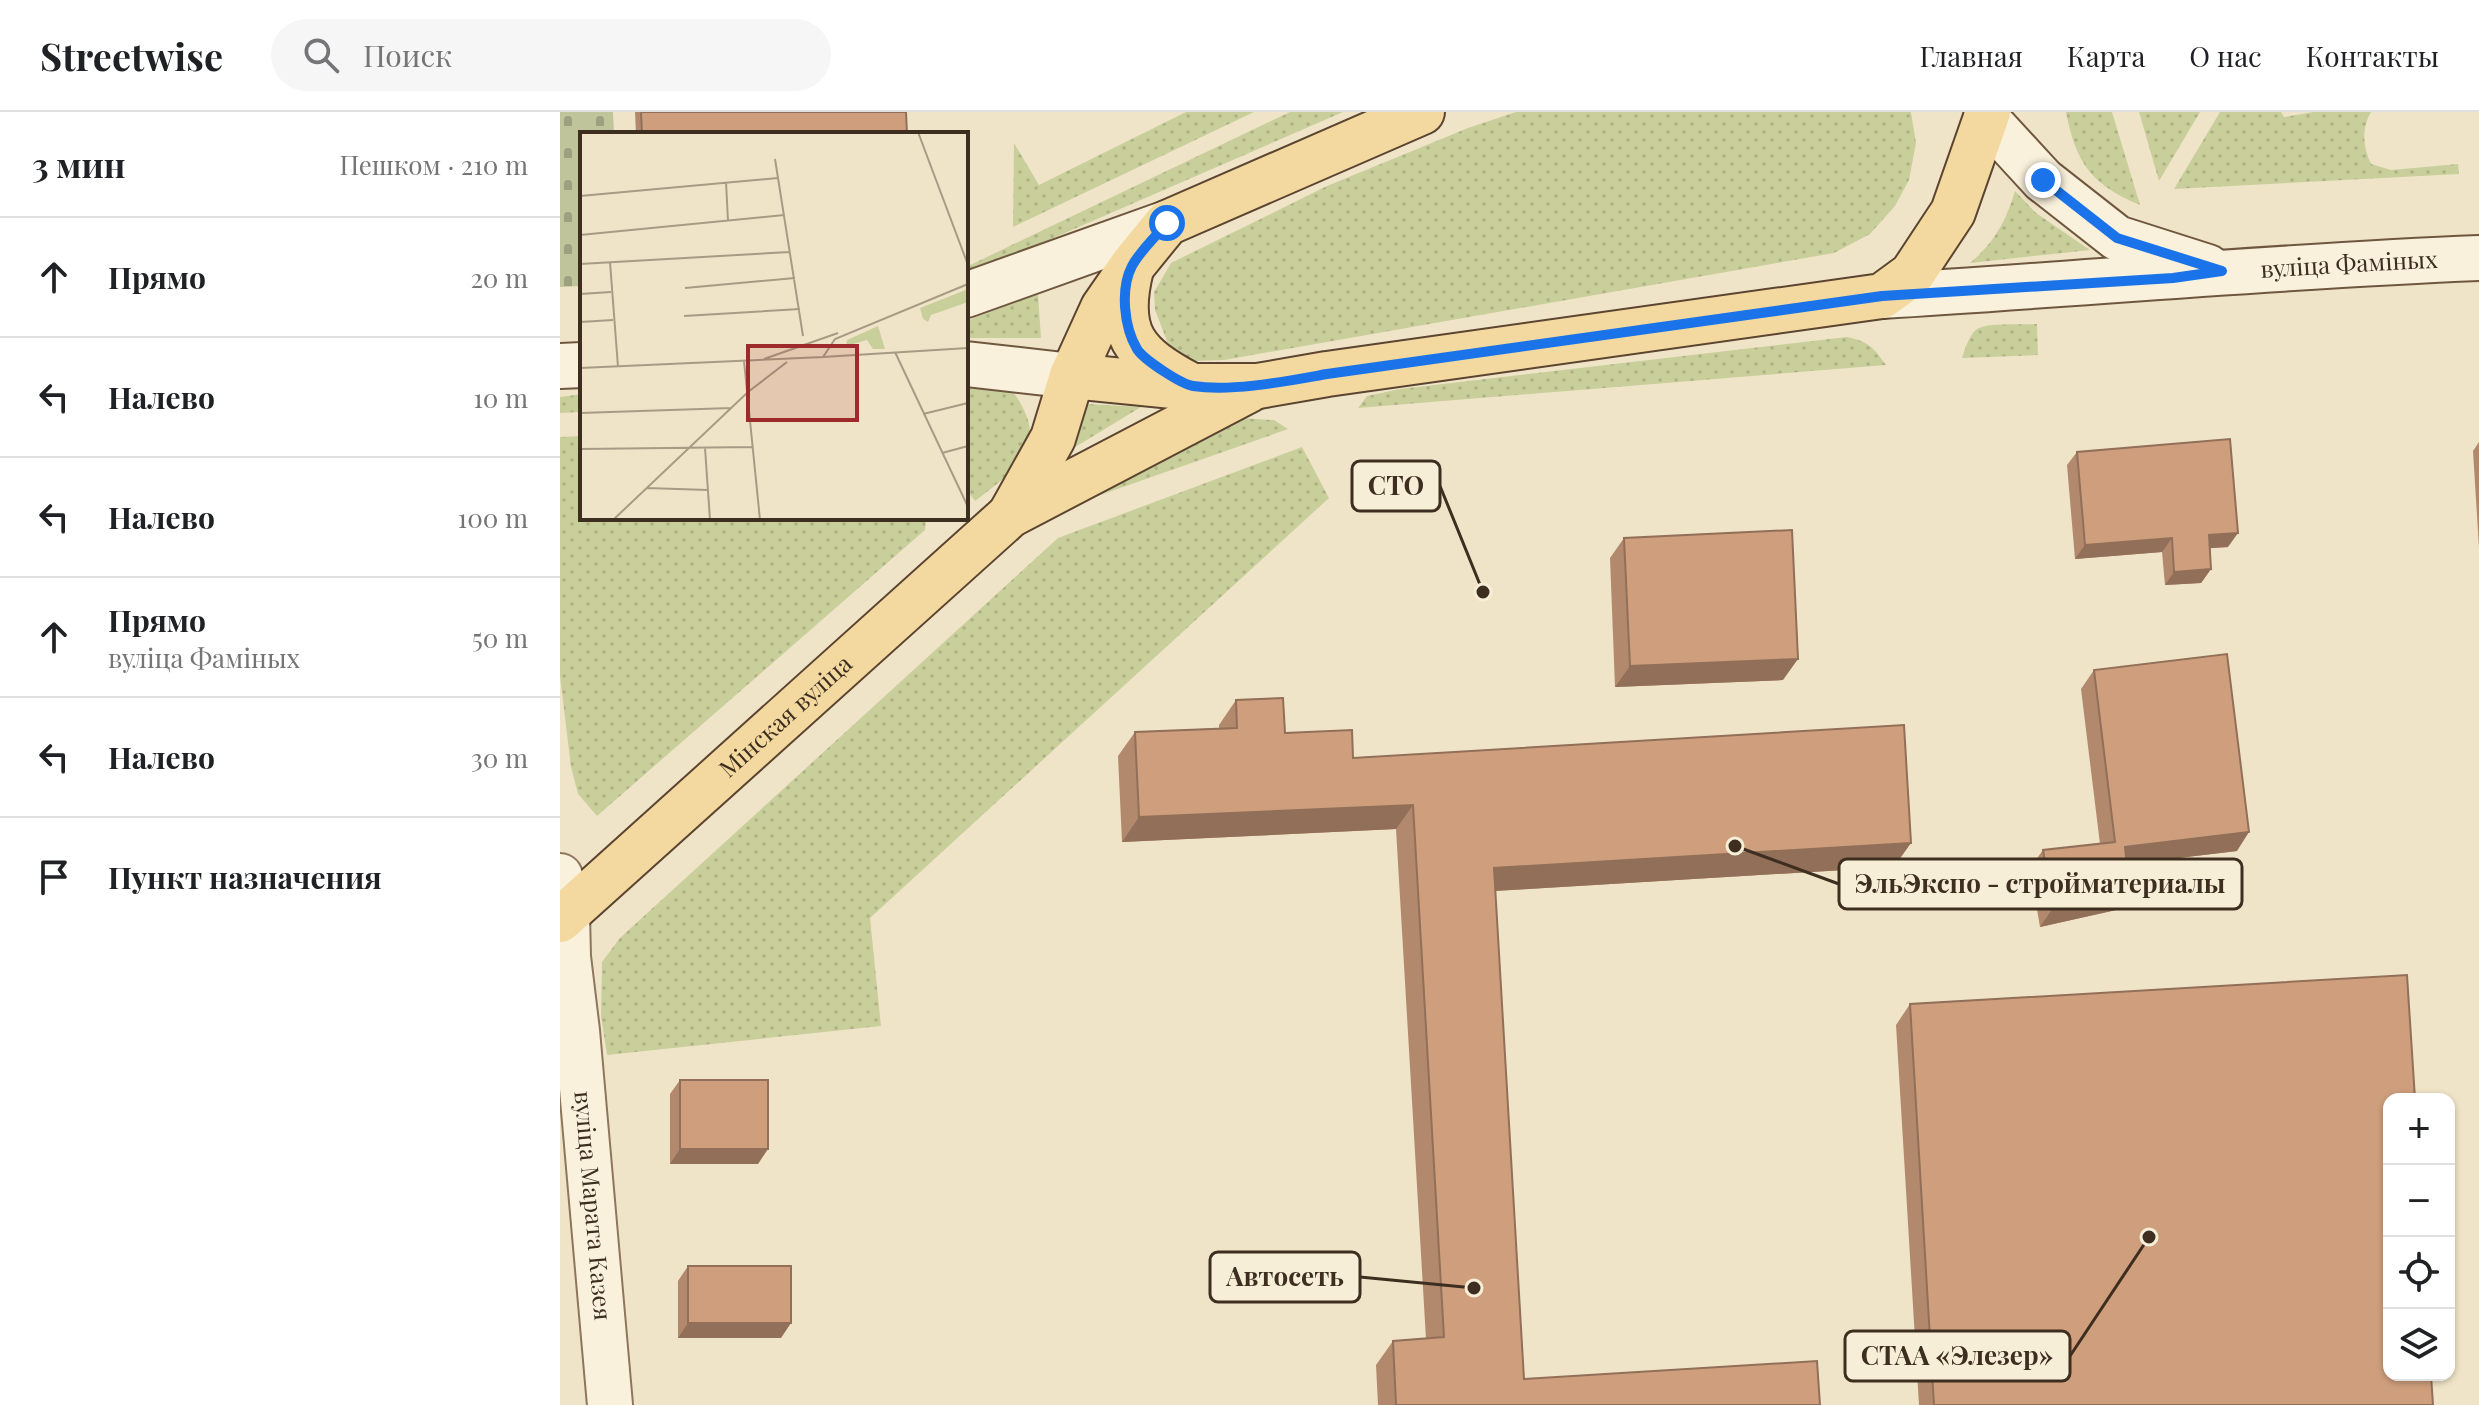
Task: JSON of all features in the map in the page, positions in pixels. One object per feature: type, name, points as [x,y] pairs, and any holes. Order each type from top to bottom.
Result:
[{"type":"main road","points":[[968,294],[1167,223],[1422,112]]},
{"type":"main road","points":[[1985,114],[2043,180],[2117,238],[2222,271]]},
{"type":"main road","points":[[968,364],[1191,386],[1258,386],[1882,296],[1912,274],[1953,212],[1985,114]]},
{"type":"main road","points":[[1010,515],[1053,438],[1072,376],[1103,308],[1167,223]]},
{"type":"main road","name":"вуліца Фаміных","points":[[1882,296],[2173,278],[2222,271],[2479,258]]},
{"type":"main road","points":[[1132,266],[1125,292],[1127,321],[1138,351],[1191,386]]},
{"type":"main road","points":[[560,366],[580,365]]},
{"type":"main road","points":[[1010,515],[1258,386]]},
{"type":"main road","name":"Мінская вуліца","points":[[562,903],[1010,515]]},
{"type":"main road","name":"вуліца Марата Казея","points":[[562,903],[577,1031],[610,1405]]},
{"type":"green space","points":[[560,112],[613,112],[614,132],[580,132],[580,286],[560,287]]},
{"type":"green space","points":[[1186,112],[1254,112],[1013,227],[1014,143],[1039,185]]},
{"type":"green space","points":[[1290,112],[1343,112],[968,275],[968,266]]},
{"type":"green space","points":[[1516,112],[1911,112],[1916,143],[1909,180],[1895,206],[1870,234],[1834,253],[1224,360],[1194,361],[1179,354],[1167,341],[1155,310],[1154,292],[1171,263],[1327,186],[1468,128]]},
{"type":"green space","points":[[2066,112],[2112,112],[2140,205],[2110,189],[2089,170],[2075,146]]},
{"type":"green space","points":[[2139,112],[2200,112],[2159,181]]},
{"type":"green space","points":[[2220,112],[2281,112],[2284,117],[2313,112],[2371,112],[2364,138],[2371,164],[2391,170],[2458,164],[2459,174],[2174,189]]},
{"type":"green space","points":[[2015,191],[2036,213],[2090,250],[1970,263],[1998,231]]},
{"type":"green space","points":[[1038,294],[1041,338],[968,338],[968,320]]},
{"type":"green space","points":[[2037,324],[2038,355],[1962,358],[1977,329]]},
{"type":"green space","points":[[1847,337],[1870,346],[1886,365],[1358,408],[1367,396],[1400,389]]},
{"type":"green space","points":[[968,380],[1011,389],[1023,408],[1030,440],[1017,465],[975,501],[968,492]]},
{"type":"green space","points":[[580,394],[580,412],[560,413],[560,397]]},
{"type":"green space","points":[[1088,404],[1141,407],[1072,449]]},
{"type":"green space","points":[[1239,418],[1274,420],[1288,429],[1069,506]]},
{"type":"green space","points":[[580,436],[580,520],[926,520],[925,530],[597,816],[578,794],[571,767],[560,676],[560,437]]},
{"type":"green space","points":[[1302,447],[1329,498],[870,918],[881,1026],[607,1055],[601,1016],[602,962],[620,938],[1058,538]]},
{"type":"building","points":[[641,112],[906,112],[907,132],[642,132]]},
{"type":"building","points":[[2230,439],[2238,533],[2209,535],[2211,569],[2174,572],[2172,538],[2085,545],[2077,452]]},
{"type":"building","points":[[1792,530],[1798,659],[1630,666],[1624,538]]},
{"type":"building","points":[[2227,654],[2249,832],[2125,847],[2129,891],[2053,908],[2043,850],[2115,842],[2094,670]]},
{"type":"building","points":[[1283,698],[1285,733],[1352,730],[1353,758],[1904,725],[1911,843],[1494,868],[1524,1379],[1817,1361],[1820,1405],[1396,1405],[1393,1341],[1444,1337],[1413,805],[1139,817],[1135,732],[1237,728],[1236,700]]},
{"type":"building","points":[[2407,975],[2415,1093],[2383,1093],[2383,1381],[2431,1381],[2433,1405],[1934,1405],[1910,1004]]},
{"type":"building","points":[[680,1080],[768,1080],[768,1149],[680,1149]]},
{"type":"building","points":[[688,1266],[791,1266],[791,1323],[688,1323]]},
{"type":"place","name":"СТО","points":[[1483,592]]},
{"type":"place","name":"ЭльЭкспо - стройматериалы","points":[[1735,846]]},
{"type":"place","name":"СТАА «Элезер»","points":[[2149,1237]]},
{"type":"place","name":"Автосеть","points":[[1474,1288]]},
{"type":"route","points":[[1167,223],[1132,266],[1125,292],[1127,321],[1138,351],[1191,386],[1258,386],[1882,296],[2173,278],[2222,271],[2117,238],[2043,180]]}]
